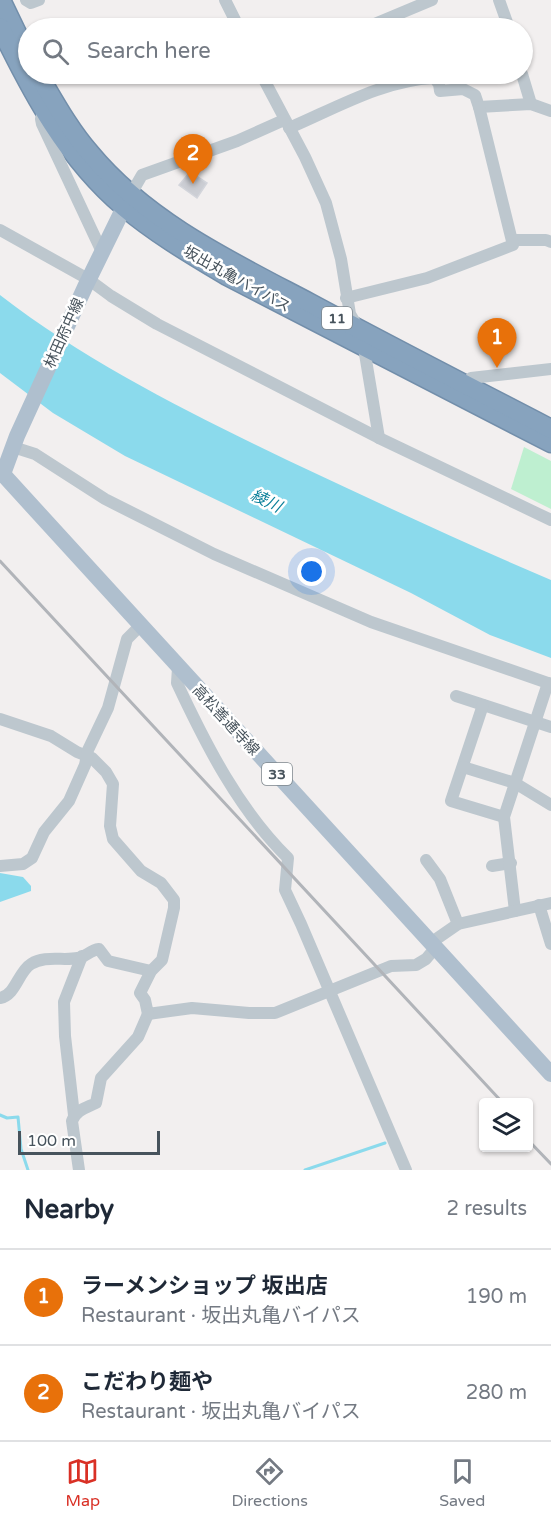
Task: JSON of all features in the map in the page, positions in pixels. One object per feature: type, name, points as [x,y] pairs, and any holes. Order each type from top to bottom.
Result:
[{"type":"highway","points":[[1,0],[18,35]]},
{"type":"highway","name":"坂出丸亀バイパス","points":[[0,27],[18,61]]},
{"type":"highway","name":"坂出丸亀バイパス","points":[[30,84],[44,110],[74,155],[173,243],[227,276],[361,337],[551,429]]},
{"type":"highway","name":"坂出丸亀バイパス","points":[[44,84],[68,125],[127,200]]},
{"type":"highway","name":"坂出丸亀バイパス","points":[[361,337],[551,444]]},
{"type":"main road","name":"林田府中線","points":[[2,473],[86,283],[127,200]]},
{"type":"main road","name":"高松善通寺線","points":[[2,473],[551,1074]]},
{"type":"street","points":[[26,0],[31,3],[39,0]]},
{"type":"street","points":[[225,0],[234,18]]},
{"type":"street","points":[[388,18],[432,0]]},
{"type":"street","points":[[499,0],[505,18]]},
{"type":"street","points":[[266,84],[318,182],[326,203],[337,242],[350,314],[361,337],[379,438]]},
{"type":"street","points":[[127,200],[142,175],[399,84]]},
{"type":"street","points":[[346,298],[427,278],[513,245],[475,95],[463,89],[440,91],[439,84]]},
{"type":"street","points":[[525,84],[531,104]]},
{"type":"street","points":[[479,107],[531,104],[551,111]]},
{"type":"street","points":[[44,110],[42,124],[102,252]]},
{"type":"street","points":[[0,230],[157,324],[379,438],[551,520]]},
{"type":"street","points":[[513,240],[551,242]]},
{"type":"street","points":[[471,378],[551,369]]},
{"type":"street","points":[[15,442],[105,499],[214,554],[371,622],[550,684],[504,817],[515,911]]},
{"type":"street","points":[[0,866],[22,864],[32,858],[44,832],[69,801],[108,708],[127,639],[140,626]]},
{"type":"street","points":[[178,668],[177,683],[222,769],[254,821],[288,858],[285,890],[406,1170]]},
{"type":"street","points":[[456,696],[551,727]]},
{"type":"street","points":[[483,705],[451,801],[504,817]]},
{"type":"street","points":[[0,718],[51,736],[77,752],[87,755],[106,772],[113,784],[110,826],[113,839],[141,871],[161,883],[174,900],[162,960],[151,971],[141,993],[148,1014],[138,1037],[101,1078],[96,1103],[77,1111],[74,1115],[72,1121],[79,1170]]},
{"type":"street","points":[[463,767],[515,783],[551,805]]},
{"type":"street","points":[[426,860],[446,882],[458,924]]},
{"type":"street","points":[[492,866],[511,863]]},
{"type":"street","points":[[148,1014],[192,1008],[275,1013],[391,966],[416,965],[426,959],[434,944],[458,924],[545,904],[551,944]]},
{"type":"street","points":[[0,998],[10,993],[30,965],[38,961],[79,958],[92,950],[99,949],[108,961],[151,971]]},
{"type":"street","points":[[74,1115],[65,1036],[64,1002],[82,956]]},
{"type":"green space","points":[[524,447],[551,461],[551,509],[511,489]]},
{"type":"water","name":"綾川","points":[[0,295],[68,343],[176,405],[352,491],[551,580],[551,658],[490,635],[411,593],[125,456],[53,413],[0,373]]},
{"type":"water","points":[[0,873],[23,877],[31,886],[31,891],[0,902]]},
{"type":"building","points":[[190,172],[207,183],[197,198],[179,185]]},
{"type":"waterway","points":[[0,1115],[7,1118],[18,1117],[21,1149],[28,1170]]},
{"type":"waterway","points":[[305,1170],[385,1143]]},
{"type":"railway","points":[[0,561],[498,1098]]},
{"type":"railway","points":[[533,1145],[551,1164]]},
{"type":"place","name":"こだわり麺や","points":[[193,184]]},
{"type":"place","name":"ラーメンショップ 坂出店","points":[[497,368]]}]
